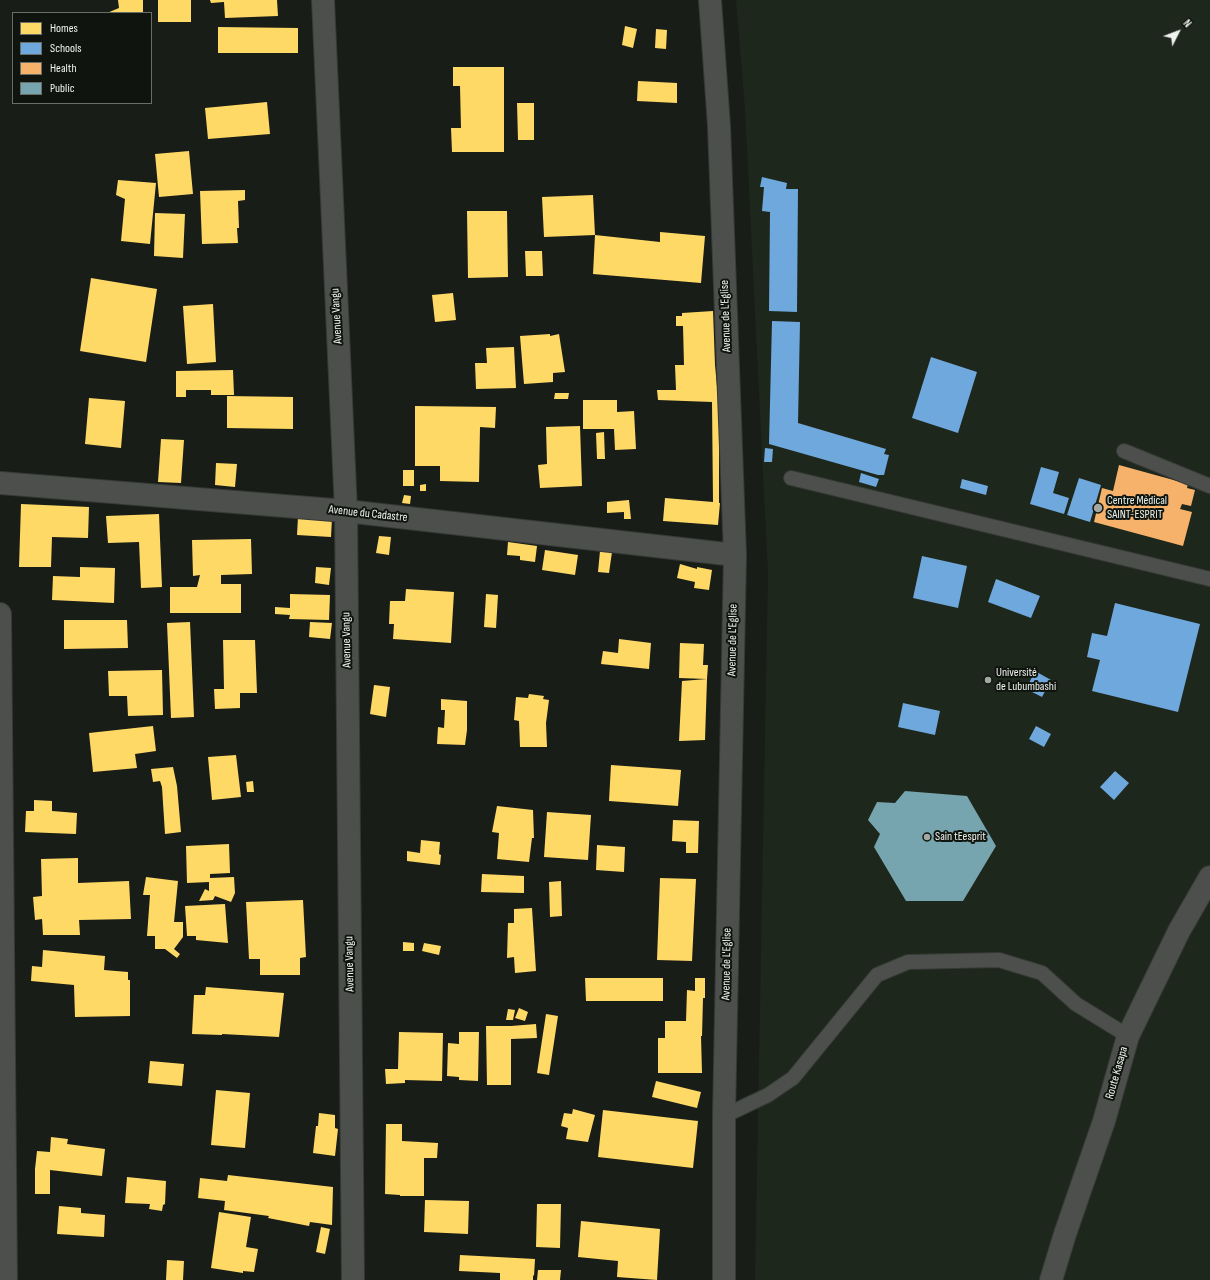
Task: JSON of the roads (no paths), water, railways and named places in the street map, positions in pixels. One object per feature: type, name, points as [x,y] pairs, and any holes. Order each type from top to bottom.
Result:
[{"type":"street","name":"Avenue Vangu","points":[[323,0],[346,511],[353,1280]]},
{"type":"street","name":"Avenue de L'Eglise","points":[[710,0],[719,126],[735,555],[724,1116],[724,1280]]},
{"type":"street","name":"Avenue du Cadastre","points":[[0,483],[346,511],[735,555]]},
{"type":"street","points":[[0,614],[6,1280]]},
{"type":"street","name":"Route Kasapa","points":[[1051,1280],[1065,1234],[1104,1121],[1128,1036],[1179,931],[1210,877]]},
{"type":"lane","points":[[1124,451],[1210,486]]},
{"type":"lane","points":[[791,478],[1210,579]]},
{"type":"lane","points":[[724,1116],[768,1095],[792,1078],[877,975],[908,962],[999,960],[1042,972],[1076,1004],[1128,1036]]},
{"type":"place","name":"Centre Médical SAINT-ESPRIT","points":[[1098,508]]},
{"type":"place","name":"Université de Lubumbashi","points":[[988,680]]},
{"type":"place","name":"Sain tEesprit","points":[[927,837]]}]
